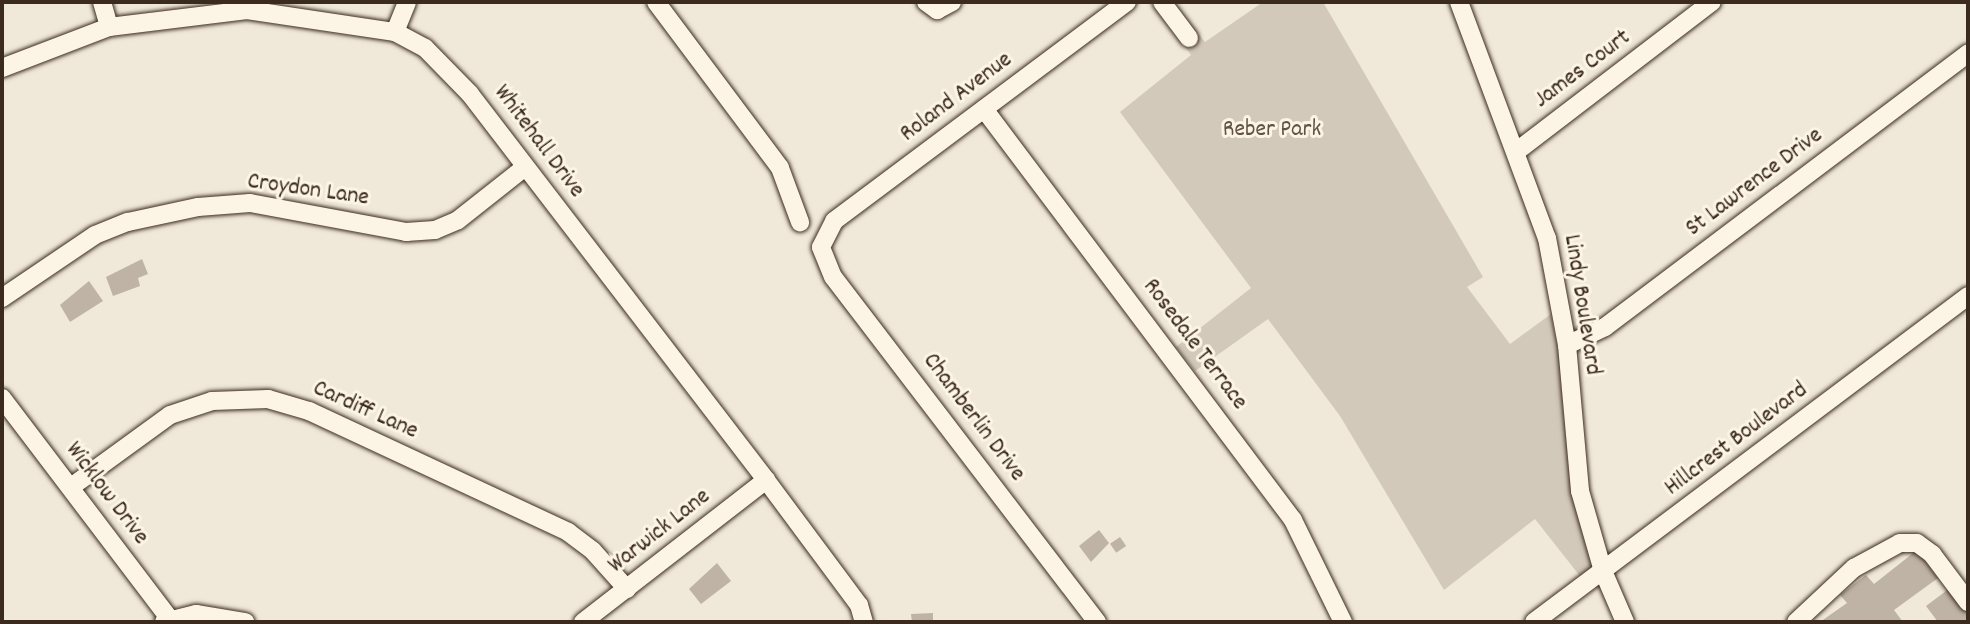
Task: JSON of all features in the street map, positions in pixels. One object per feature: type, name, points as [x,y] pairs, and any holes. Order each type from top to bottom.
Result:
[{"type":"street","points":[[102,2],[109,27]]},
{"type":"street","points":[[395,32],[407,2]]},
{"type":"street","points":[[656,2],[780,168],[800,222]]},
{"type":"street","points":[[926,2],[937,10],[952,2]]},
{"type":"street","name":"Roland Avenue","points":[[822,239],[834,221],[1127,2]]},
{"type":"street","points":[[1162,2],[1189,38]]},
{"type":"street","name":"Lindy Boulevard","points":[[1459,2],[1517,151],[1547,238],[1567,345],[1580,491],[1603,571],[1625,622]]},
{"type":"street","name":"James Court","points":[[1517,151],[1712,2]]},
{"type":"street","name":"Whitehall Drive","points":[[2,68],[109,27],[247,6],[395,32],[437,58],[525,167],[766,480],[859,605],[864,622]]},
{"type":"street","name":"St Lawrence Drive","points":[[1567,345],[1605,327],[1968,53]]},
{"type":"street","name":"Rosedale Terrace","points":[[984,109],[1293,520],[1343,622]]},
{"type":"street","name":"Croydon Lane","points":[[2,298],[95,235],[128,222],[198,207],[250,203],[406,232],[435,230],[458,220],[525,167]]},
{"type":"street","name":"Chamberlin Drive","points":[[822,239],[822,257],[833,277],[1097,622]]},
{"type":"street","name":"Hillcrest Boulevard","points":[[1534,622],[1968,296]]},
{"type":"street","name":"Wicklow Drive","points":[[2,398],[71,487],[167,621]]},
{"type":"street","name":"Cardiff Lane","points":[[71,487],[170,415],[212,401],[268,399],[309,411],[568,532],[593,551],[627,589]]},
{"type":"street","name":"Warwick Lane","points":[[583,622],[766,480]]},
{"type":"street","points":[[1797,622],[1854,568],[1900,543],[1917,543],[1932,554],[1968,602]]},
{"type":"street","points":[[167,621],[214,614],[244,622]]},
{"type":"green space","name":"Reber Park","points":[[1263,2],[1323,2],[1483,277],[1467,287],[1510,344],[1551,314],[1600,573],[1583,580],[1535,519],[1444,590],[1340,416],[1268,319],[1195,371],[1176,347],[1251,288],[1120,112],[1191,55],[1172,29],[1186,19],[1205,42]]},
{"type":"building","points":[[142,259],[148,274],[138,278],[140,286],[113,296],[106,277]]},
{"type":"building","points":[[89,281],[103,301],[70,322],[60,305]]},
{"type":"building","points":[[1099,530],[1109,543],[1091,562],[1079,546]]},
{"type":"building","points":[[1120,537],[1126,546],[1116,553],[1110,544]]},
{"type":"building","points":[[1917,550],[1938,578],[1894,610],[1903,622],[1820,622],[1847,603],[1840,595],[1866,575],[1874,584]]},
{"type":"building","points":[[717,563],[731,581],[701,604],[689,589]]},
{"type":"building","points":[[1950,588],[1968,612],[1968,622],[1938,622],[1926,606]]},
{"type":"building","points":[[933,613],[933,622],[912,622],[911,614]]}]
